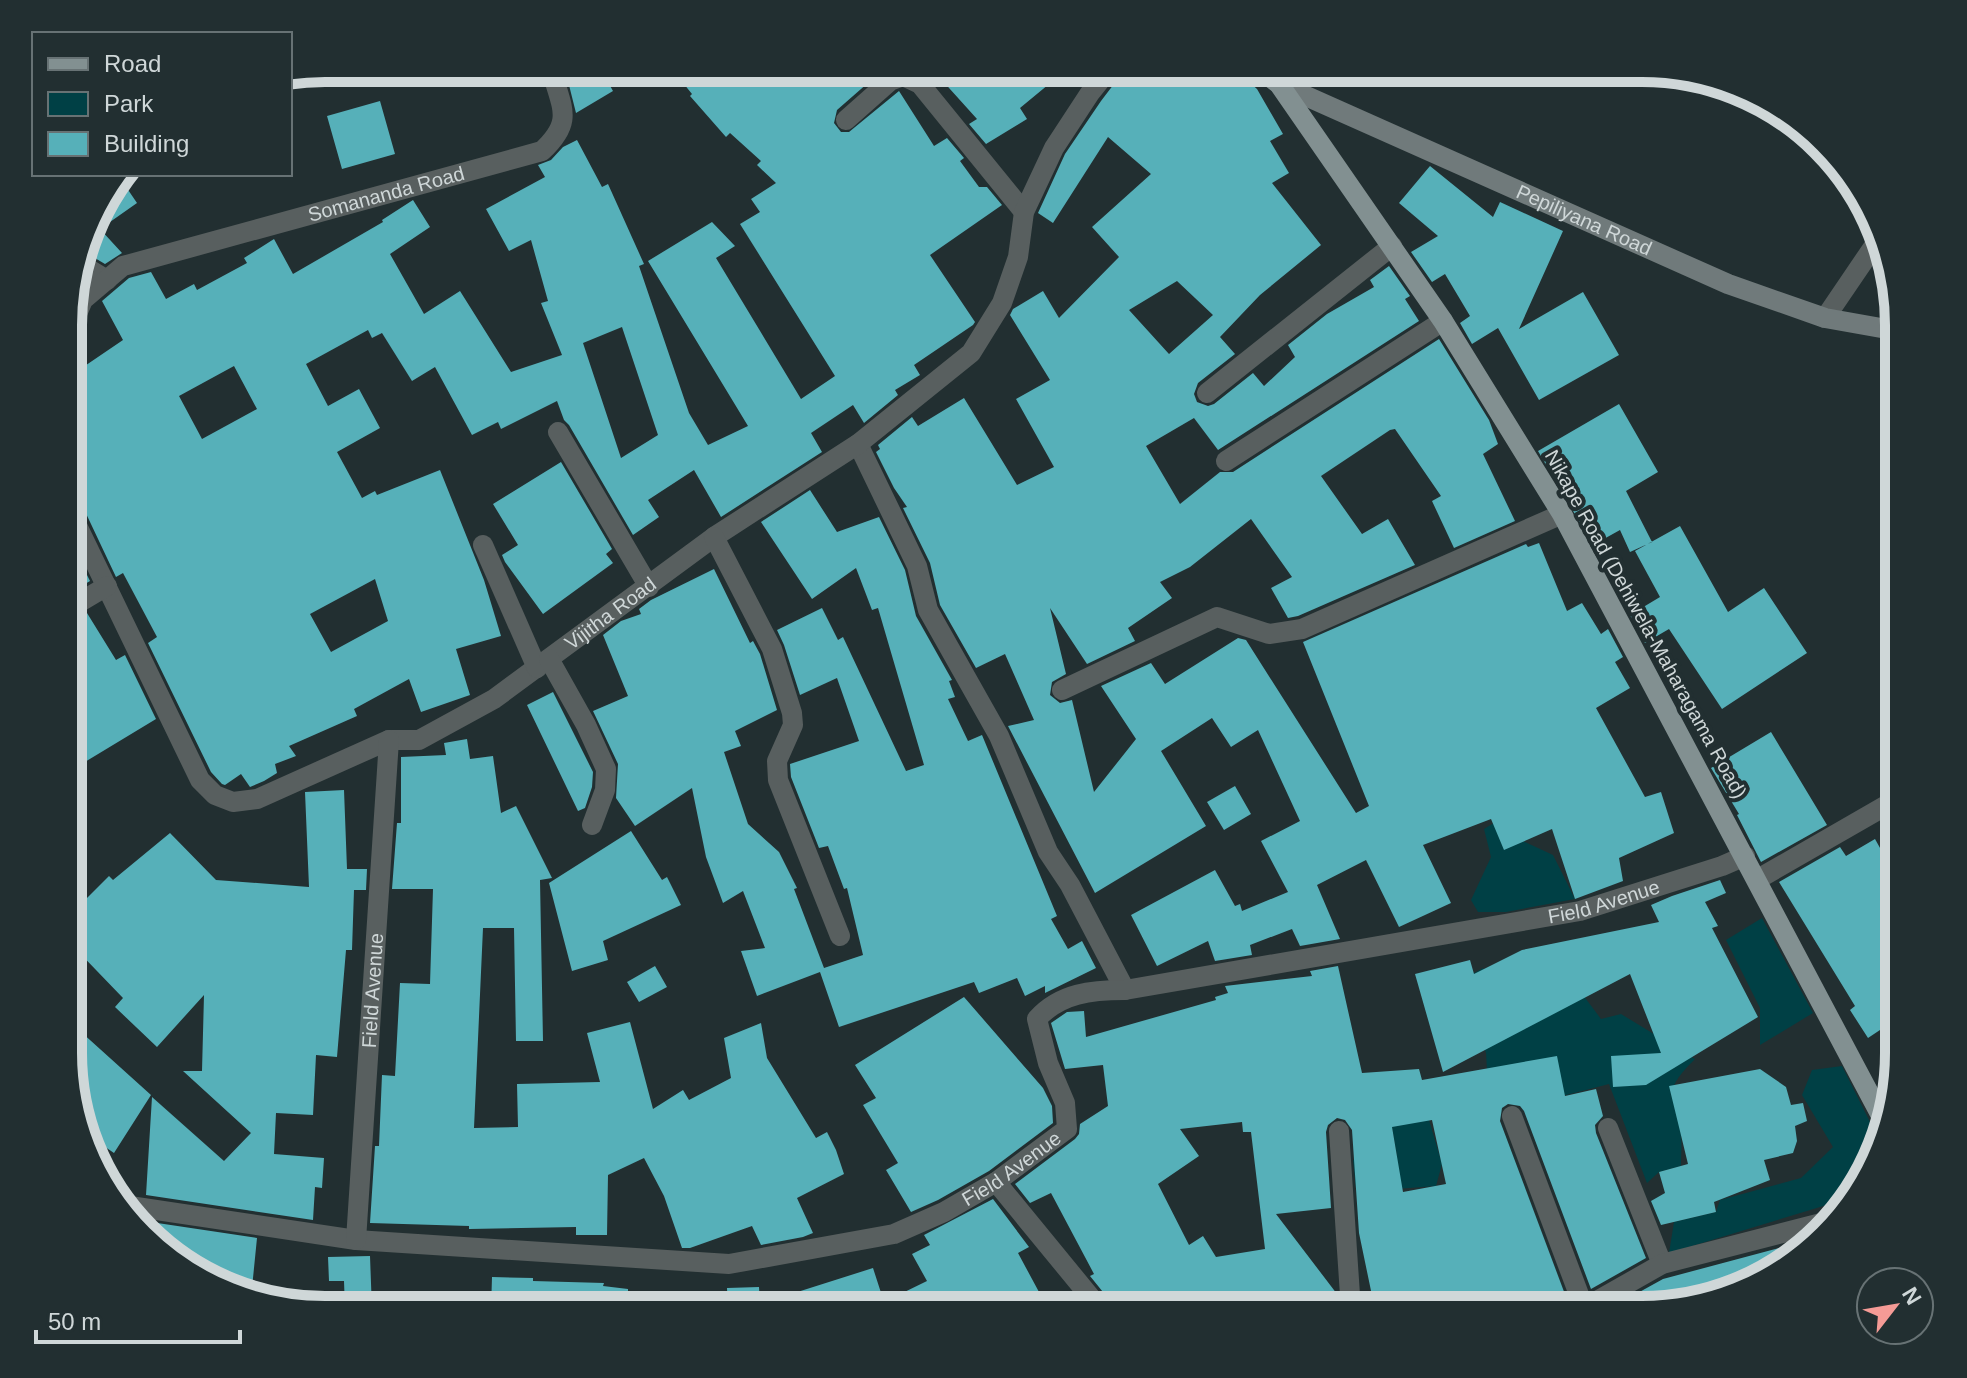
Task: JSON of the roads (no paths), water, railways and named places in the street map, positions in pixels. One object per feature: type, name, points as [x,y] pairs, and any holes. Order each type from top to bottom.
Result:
[{"type":"main road","name":"Nikape Road (Dehiwela-Maharagama Road)","points":[[1279,84],[1443,321],[1562,514],[1878,1109]]},
{"type":"main road","name":"Pepiliyana Road","points":[[1279,84],[1728,284],[1825,318],[1884,329]]},
{"type":"street","name":"Somananda Road","points":[[107,280],[123,266],[139,260],[253,232],[542,151],[557,137],[564,120],[555,82]]},
{"type":"street","points":[[846,120],[888,82]]},
{"type":"street","points":[[917,82],[1024,212]]},
{"type":"street","name":"Vijitha Road","points":[[82,536],[200,780],[215,795],[233,802],[257,799],[389,740],[419,740],[494,699],[714,537],[858,444],[971,353],[1002,303],[1018,257],[1024,212],[1054,148],[1098,83]]},
{"type":"street","points":[[1207,393],[1392,246]]},
{"type":"street","points":[[1825,318],[1872,248]]},
{"type":"street","points":[[84,300],[107,280],[89,269]]},
{"type":"street","points":[[1226,461],[1443,321]]},
{"type":"street","points":[[558,432],[649,587]]},
{"type":"street","points":[[858,444],[917,566],[928,610],[999,736],[1048,852],[1070,885],[1125,990]]},
{"type":"street","points":[[1062,690],[1217,617],[1269,634],[1302,629],[1562,514]]},
{"type":"street","points":[[714,537],[772,649],[793,725],[777,761],[778,780],[840,936]]},
{"type":"street","points":[[483,545],[543,664],[586,725],[606,769],[605,790],[592,825]]},
{"type":"street","points":[[82,601],[107,586]]},
{"type":"street","name":"Field Avenue","points":[[356,1240],[389,740]]},
{"type":"street","points":[[1758,879],[1884,807]]},
{"type":"street","name":"Field Avenue","points":[[138,1207],[356,1240],[729,1264],[894,1234],[944,1212],[996,1182],[1067,1129],[1065,1103],[1048,1063],[1037,1019],[1048,1006],[1088,990],[1125,990],[1580,911],[1745,856]]},
{"type":"street","points":[[1512,1116],[1578,1296]]},
{"type":"street","points":[[1608,1128],[1662,1264]]},
{"type":"street","points":[[1339,1131],[1350,1296]]},
{"type":"street","points":[[996,1182],[1089,1296]]},
{"type":"street","points":[[1606,1296],[1662,1264],[1814,1225]]}]
